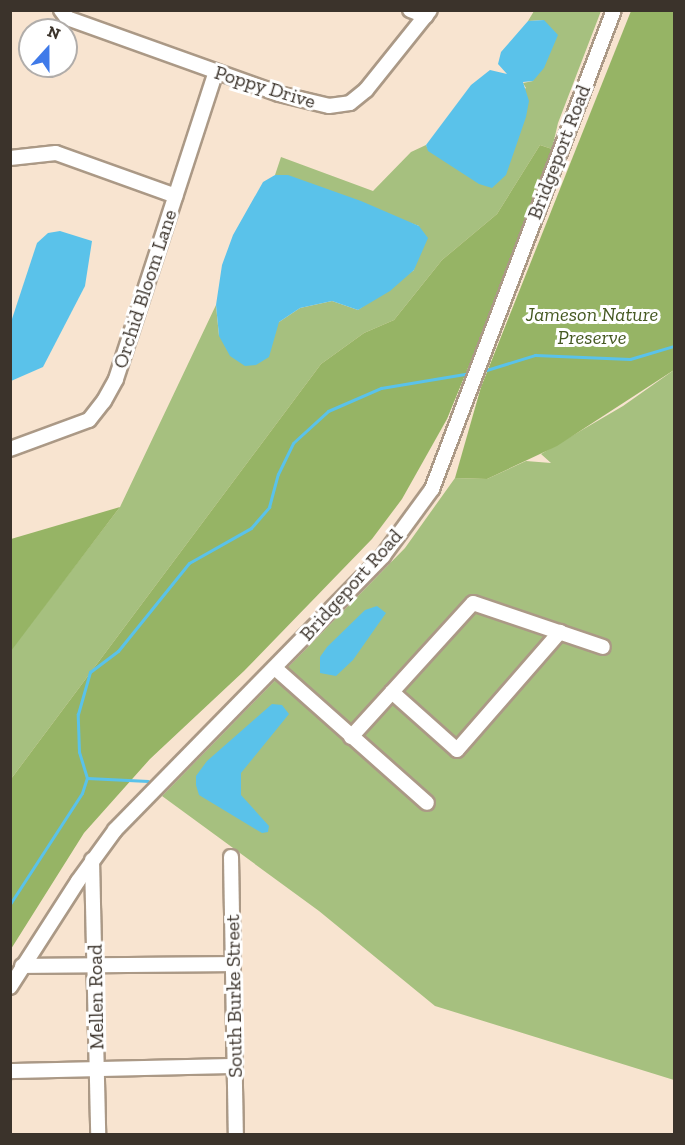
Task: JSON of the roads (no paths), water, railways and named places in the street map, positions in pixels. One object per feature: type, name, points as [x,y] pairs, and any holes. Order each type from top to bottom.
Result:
[{"type":"street","points":[[410,10],[428,13]]},
{"type":"street","name":"Bridgeport Road","points":[[10,987],[93,860],[146,796],[275,668],[383,556],[432,489],[488,335],[614,10]]},
{"type":"street","name":"Poppy Drive","points":[[64,14],[279,94],[329,106],[350,103],[366,90],[428,13]]},
{"type":"street","name":"Orchid Bloom Lane","points":[[10,449],[89,420],[104,401],[116,379],[216,72]]},
{"type":"street","points":[[10,158],[56,153],[176,196]]},
{"type":"street","points":[[351,738],[473,603],[603,647]]},
{"type":"street","points":[[392,692],[457,750],[560,632]]},
{"type":"street","points":[[275,668],[351,738],[428,803]]},
{"type":"street","name":"South Burke Street","points":[[231,857],[236,1134]]},
{"type":"street","name":"Mellen Road","points":[[93,860],[98,1134]]},
{"type":"street","points":[[22,966],[233,964]]},
{"type":"street","points":[[10,1071],[235,1066]]},
{"type":"water","points":[[544,20],[558,35],[544,68],[533,81],[523,82],[529,101],[526,117],[506,175],[492,188],[479,184],[428,151],[426,145],[471,85],[490,70],[507,74],[498,64],[501,52],[528,21]]},
{"type":"water","points":[[275,175],[288,175],[361,201],[419,226],[428,238],[414,270],[390,291],[358,310],[332,301],[300,308],[279,322],[269,357],[256,365],[245,366],[230,356],[219,336],[216,305],[222,265],[233,235],[263,182]]},
{"type":"water","points":[[60,231],[92,241],[85,286],[43,367],[11,381],[11,322],[37,243],[48,233]]},
{"type":"water","points":[[377,606],[386,613],[353,660],[336,676],[320,673],[320,657],[327,647],[365,610]]},
{"type":"water","points":[[272,704],[282,705],[289,714],[241,773],[241,795],[269,826],[268,832],[262,833],[199,795],[196,776],[207,761]]},
{"type":"waterway","points":[[480,372],[535,355],[630,359],[674,346]]},
{"type":"waterway","points":[[10,904],[82,793],[87,778],[79,752],[78,714],[90,672],[118,651],[189,563],[251,528],[269,507],[278,474],[293,443],[328,411],[381,388],[471,373]]},
{"type":"waterway","points":[[87,778],[148,781]]},
{"type":"park label","name":"Jameson Nature Preserve","points":[[592,326]]}]
